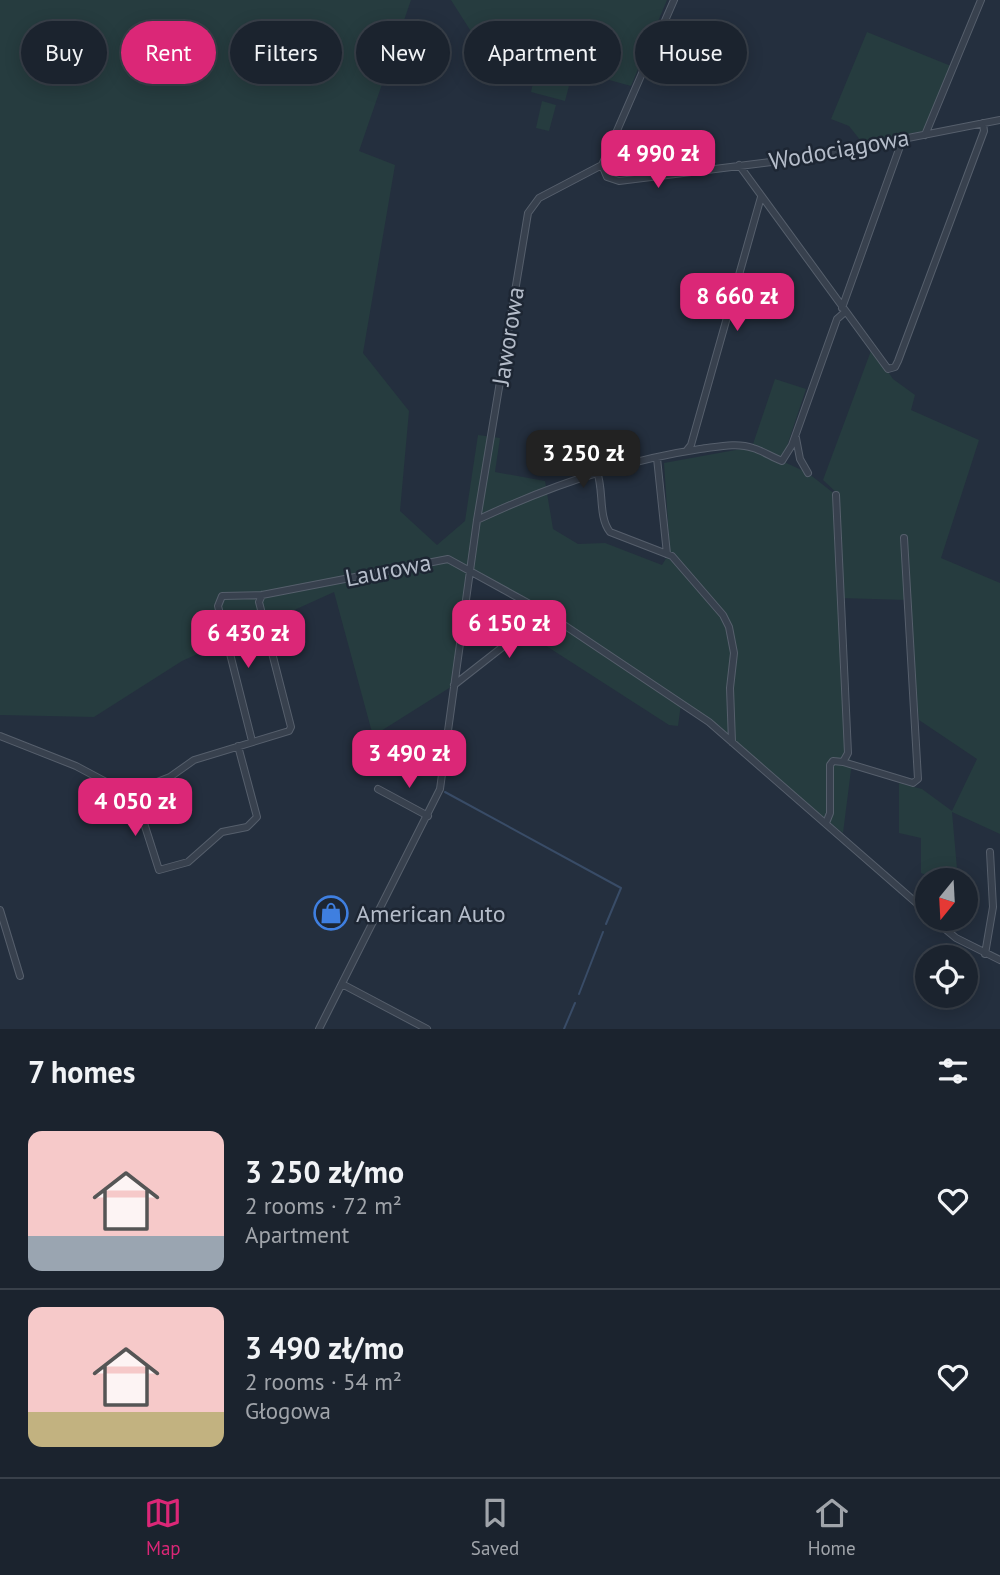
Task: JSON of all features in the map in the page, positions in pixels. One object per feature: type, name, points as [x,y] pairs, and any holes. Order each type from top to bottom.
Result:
[{"type":"street","points":[[603,165],[674,0]]},
{"type":"street","points":[[925,135],[981,0]]},
{"type":"street","name":"Wodociągowa","points":[[603,165],[607,177],[619,181],[811,157],[1000,120]]},
{"type":"street","points":[[739,165],[888,369],[895,367],[984,131],[983,123]]},
{"type":"street","points":[[477,520],[546,488],[597,472],[685,451],[722,446],[752,447],[782,461],[796,432],[833,330],[844,310],[903,138]]},
{"type":"street","name":"Jaworowa","points":[[319,1029],[441,786],[477,520],[528,213],[539,198],[603,165]]},
{"type":"street","points":[[685,451],[691,444],[761,197]]},
{"type":"street","points":[[796,432],[800,459],[808,472]]},
{"type":"street","points":[[657,458],[667,554]]},
{"type":"street","points":[[597,472],[603,492],[604,520],[610,532],[667,554],[699,585],[729,627],[734,653],[730,688],[732,742]]},
{"type":"street","points":[[836,495],[848,753],[843,762]]},
{"type":"street","points":[[826,823],[830,813],[829,769],[833,761],[887,777],[913,782],[918,779],[904,538]]},
{"type":"street","name":"Laurowa","points":[[252,741],[218,606],[222,596],[262,595],[448,559],[546,613],[681,703],[732,742],[915,902]]},
{"type":"street","points":[[136,798],[147,786],[170,777],[194,760],[289,731],[292,727],[293,721],[259,602],[262,595]]},
{"type":"street","points":[[454,685],[546,613]]},
{"type":"street","points":[[0,736],[76,766],[136,798],[159,870],[188,862],[222,832],[247,827],[257,817],[238,746]]},
{"type":"street","points":[[378,789],[428,816]]},
{"type":"street","points":[[985,954],[993,907],[990,852]]},
{"type":"street","points":[[0,910],[20,976]]},
{"type":"street","points":[[947,931],[1000,960]]},
{"type":"street","points":[[342,984],[427,1029]]},
{"type":"green space","points":[[0,0],[411,0],[404,21],[356,21],[356,84],[382,84],[359,151],[395,165],[363,353],[409,411],[400,511],[437,545],[465,521],[478,435],[500,438],[495,472],[545,481],[553,529],[578,544],[605,543],[662,565],[670,552],[664,463],[752,447],[775,379],[806,389],[782,461],[808,473],[836,495],[838,494],[823,480],[872,348],[893,379],[915,395],[911,410],[979,440],[941,558],[1000,583],[1000,834],[952,812],[957,868],[921,868],[921,838],[899,833],[899,783],[922,789],[952,811],[977,759],[919,720],[907,600],[840,598],[851,770],[843,833],[681,704],[678,726],[669,725],[523,631],[545,613],[470,571],[454,685],[373,736],[334,592],[182,661],[94,717],[0,715]]},
{"type":"green space","points":[[451,0],[667,0],[658,21],[635,21],[635,76],[631,86],[621,83],[621,21],[464,21]]},
{"type":"green space","points":[[867,32],[951,66],[925,131],[861,141],[849,126],[831,119]]},
{"type":"green space","points":[[533,84],[569,84],[565,101],[531,92]]},
{"type":"green space","points":[[542,101],[556,105],[549,131],[536,128]]},
{"type":"waterway","points":[[445,792],[621,888],[606,924]]},
{"type":"waterway","points":[[579,994],[603,932]]},
{"type":"waterway","points":[[564,1029],[575,1003]]},
{"type":"place","name":"American Auto","points":[[331,913]]}]
